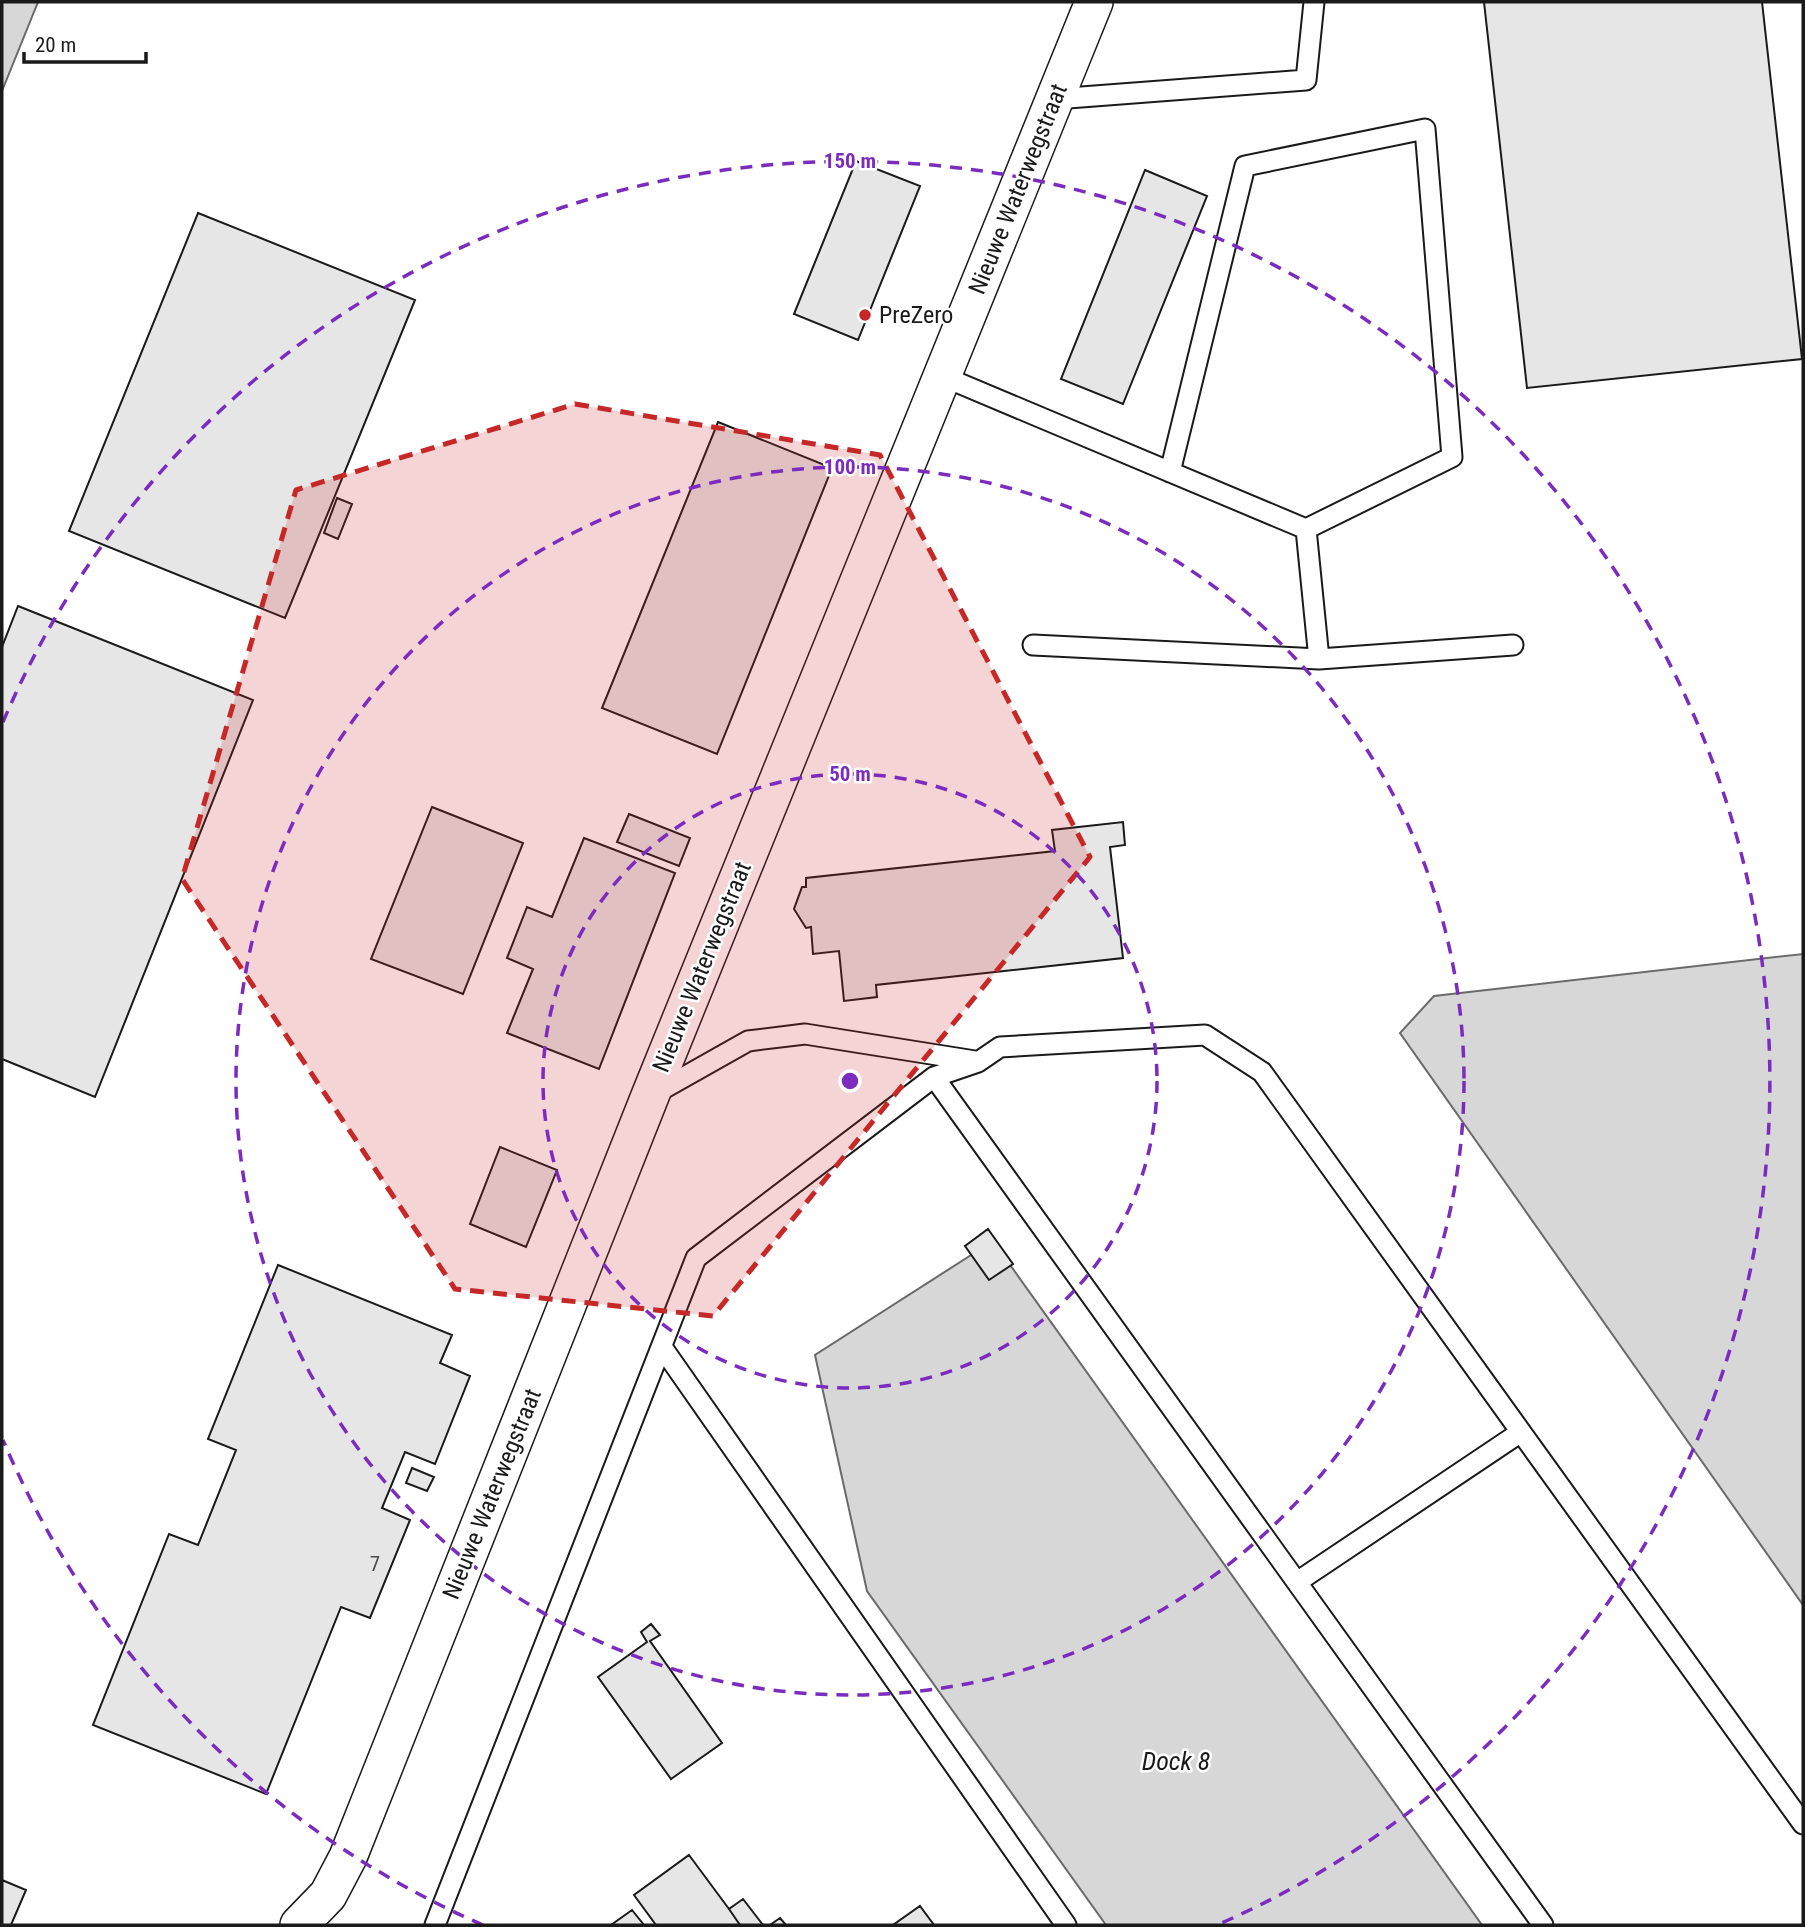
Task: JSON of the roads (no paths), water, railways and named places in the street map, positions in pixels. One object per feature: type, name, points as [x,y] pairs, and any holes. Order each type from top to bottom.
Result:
[{"type":"street","name":"Nieuwe Waterwegstraat","points":[[299,1925],[328,1895],[348,1857],[650,1097],[1094,2]]},
{"type":"lane","points":[[1055,99],[1306,80],[1314,2]]},
{"type":"lane","points":[[942,376],[1170,472],[1306,529],[1452,457],[1425,129],[1245,166],[1170,472]]},
{"type":"lane","points":[[1306,529],[1319,659]]},
{"type":"lane","points":[[1033,645],[1319,659],[1513,645]]},
{"type":"lane","points":[[650,1097],[748,1041],[805,1034],[978,1062]]},
{"type":"lane","points":[[435,1925],[696,1258],[934,1077],[978,1062],[1000,1047],[1205,1035],[1262,1072],[1803,1824]]},
{"type":"lane","points":[[934,1077],[1543,1925]]},
{"type":"lane","points":[[662,1347],[1066,1925]]},
{"type":"lane","points":[[1297,1582],[1521,1432]]},
{"type":"water","points":[[2,2],[38,2],[2,91]]},
{"type":"water","points":[[1803,954],[1803,1605],[1400,1033],[1434,996]]},
{"type":"water","name":"Dock 8","points":[[993,1241],[1482,1925],[1106,1925],[867,1591],[815,1355]]},
{"type":"place","name":"PreZero","points":[[865,315]]}]
